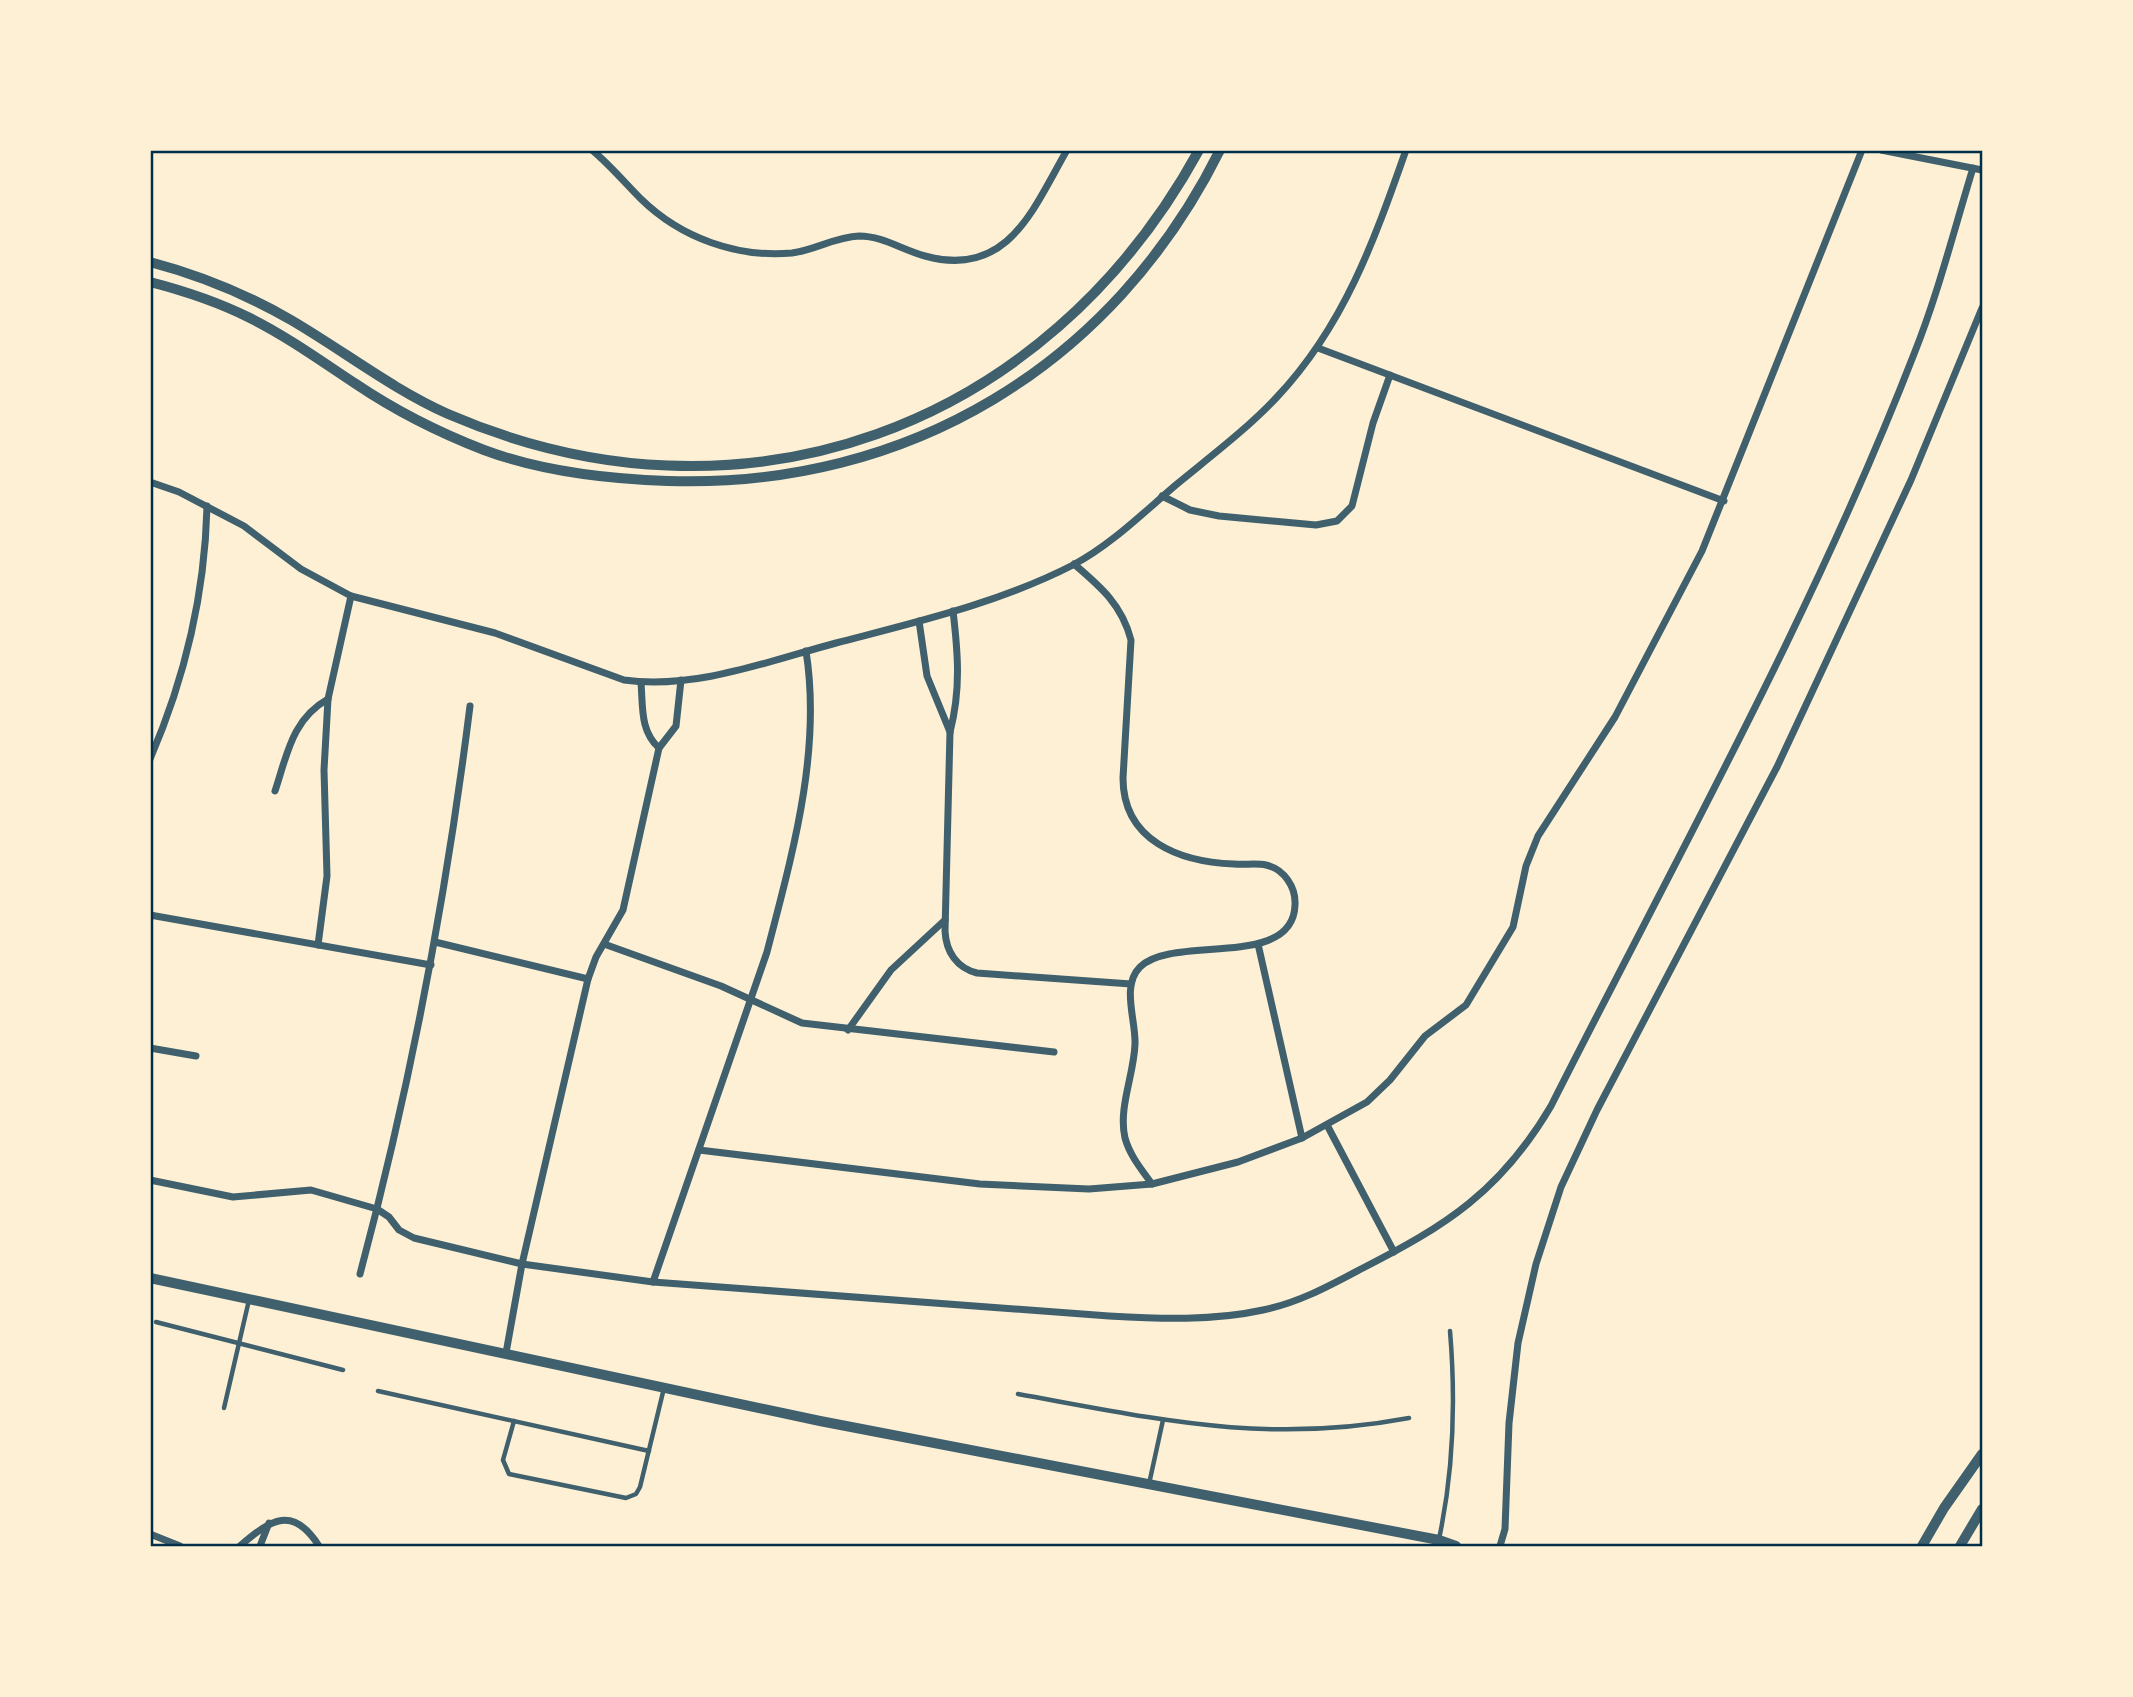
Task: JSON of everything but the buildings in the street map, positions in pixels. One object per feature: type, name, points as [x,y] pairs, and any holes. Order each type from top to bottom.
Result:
[{"type":"street","points":[[592,150],[656,212],[673,225],[711,243],[774,254],[794,253],[846,237],[874,237],[926,257],[955,260],[983,255],[1009,243],[1031,214],[1067,150]]},
{"type":"street","points":[[150,262],[195,276],[261,304],[412,396],[517,440],[554,450],[629,463],[703,466],[759,462],[819,451],[897,426],[958,398],[1004,371],[1067,322],[1120,268],[1163,211],[1199,150]]},
{"type":"street","points":[[150,282],[203,298],[252,319],[396,408],[464,442],[506,457],[587,476],[630,480],[695,482],[772,477],[834,466],[896,448],[963,418],[1025,380],[1080,336],[1130,286],[1177,225],[1220,150]]},
{"type":"street","points":[[150,482],[207,506],[244,526],[301,569],[351,596],[495,633],[606,676],[641,682],[681,680],[806,651],[953,611],[1035,582],[1074,564],[1110,540],[1254,421],[1318,348],[1364,266],[1406,150]]},
{"type":"street","points":[[699,1150],[1019,1187],[1089,1189],[1152,1184],[1238,1162],[1302,1138],[1352,1112],[1381,1090],[1415,1046],[1457,1013],[1475,993],[1513,927],[1526,866],[1538,836],[1646,663],[1724,501],[1862,150]]},
{"type":"street","points":[[1881,150],[1983,170]]},
{"type":"street","points":[[150,1180],[233,1197],[311,1191],[377,1209],[406,1235],[522,1264],[653,1282],[1173,1319],[1262,1311],[1292,1302],[1394,1252],[1466,1208],[1491,1186],[1521,1153],[1551,1106],[1769,676],[1851,505],[1915,352],[1973,168]]},
{"type":"street","points":[[1500,1546],[1505,1530],[1509,1423],[1518,1343],[1535,1264],[1561,1187],[1597,1110],[1777,768],[1911,480],[1983,309]]},
{"type":"street","points":[[1318,348],[1724,501]]},
{"type":"street","points":[[1162,496],[1189,510],[1219,516],[1316,525],[1337,521],[1352,506],[1373,423],[1390,375]]},
{"type":"street","points":[[150,759],[170,710],[190,643],[203,574],[207,506]]},
{"type":"street","points":[[1074,564],[1110,597],[1124,617],[1131,640],[1123,789],[1133,820],[1149,839],[1171,852],[1213,862],[1265,864],[1286,877],[1296,905],[1290,923],[1277,937],[1258,944],[1204,950],[1147,962],[1138,969],[1131,984],[1135,1042],[1123,1125],[1130,1152],[1152,1184]]},
{"type":"street","points":[[318,945],[327,876],[324,771],[328,699],[351,596]]},
{"type":"street","points":[[953,611],[959,675],[950,732],[946,920],[948,949],[958,963],[971,972],[1131,984]]},
{"type":"street","points":[[919,621],[927,676],[950,732]]},
{"type":"street","points":[[653,1282],[751,999],[781,898],[805,776],[812,713],[806,651]]},
{"type":"street","points":[[506,1353],[522,1264],[588,979],[623,910],[659,748],[676,726],[681,680]]},
{"type":"street","points":[[641,682],[644,725],[649,737],[659,748]]},
{"type":"street","points":[[275,791],[298,725],[306,715],[328,699]]},
{"type":"street","points":[[360,1273],[377,1209],[431,965],[470,706]]},
{"type":"street","points":[[150,915],[431,965]]},
{"type":"street","points":[[848,1030],[891,970],[946,920]]},
{"type":"street","points":[[435,942],[588,979]]},
{"type":"street","points":[[604,944],[751,999],[802,1023],[1054,1052]]},
{"type":"street","points":[[1258,944],[1302,1138]]},
{"type":"street","points":[[150,1048],[196,1056]]},
{"type":"street","points":[[1327,1125],[1394,1252]]},
{"type":"street","points":[[150,1278],[665,1387],[1439,1540],[1456,1546]]},
{"type":"street","points":[[1922,1546],[1944,1508],[1983,1454]]},
{"type":"street","points":[[1960,1546],[1983,1509]]},
{"type":"street","points":[[240,1546],[270,1523],[282,1519],[295,1522],[310,1533],[319,1546]]},
{"type":"street","points":[[260,1546],[270,1523]]},
{"type":"street","points":[[150,1534],[180,1546]]},
{"type":"lane","points":[[224,1408],[249,1298]]},
{"type":"lane","points":[[156,1322],[344,1370]]},
{"type":"lane","points":[[1439,1540],[1453,1459],[1455,1418],[1450,1331]]},
{"type":"lane","points":[[513,1421],[503,1464],[511,1475],[626,1499],[639,1490],[665,1387]]},
{"type":"lane","points":[[378,1391],[649,1451]]},
{"type":"lane","points":[[1018,1394],[1163,1420],[1276,1432],[1343,1429],[1409,1418]]},
{"type":"lane","points":[[1149,1484],[1163,1420]]}]
